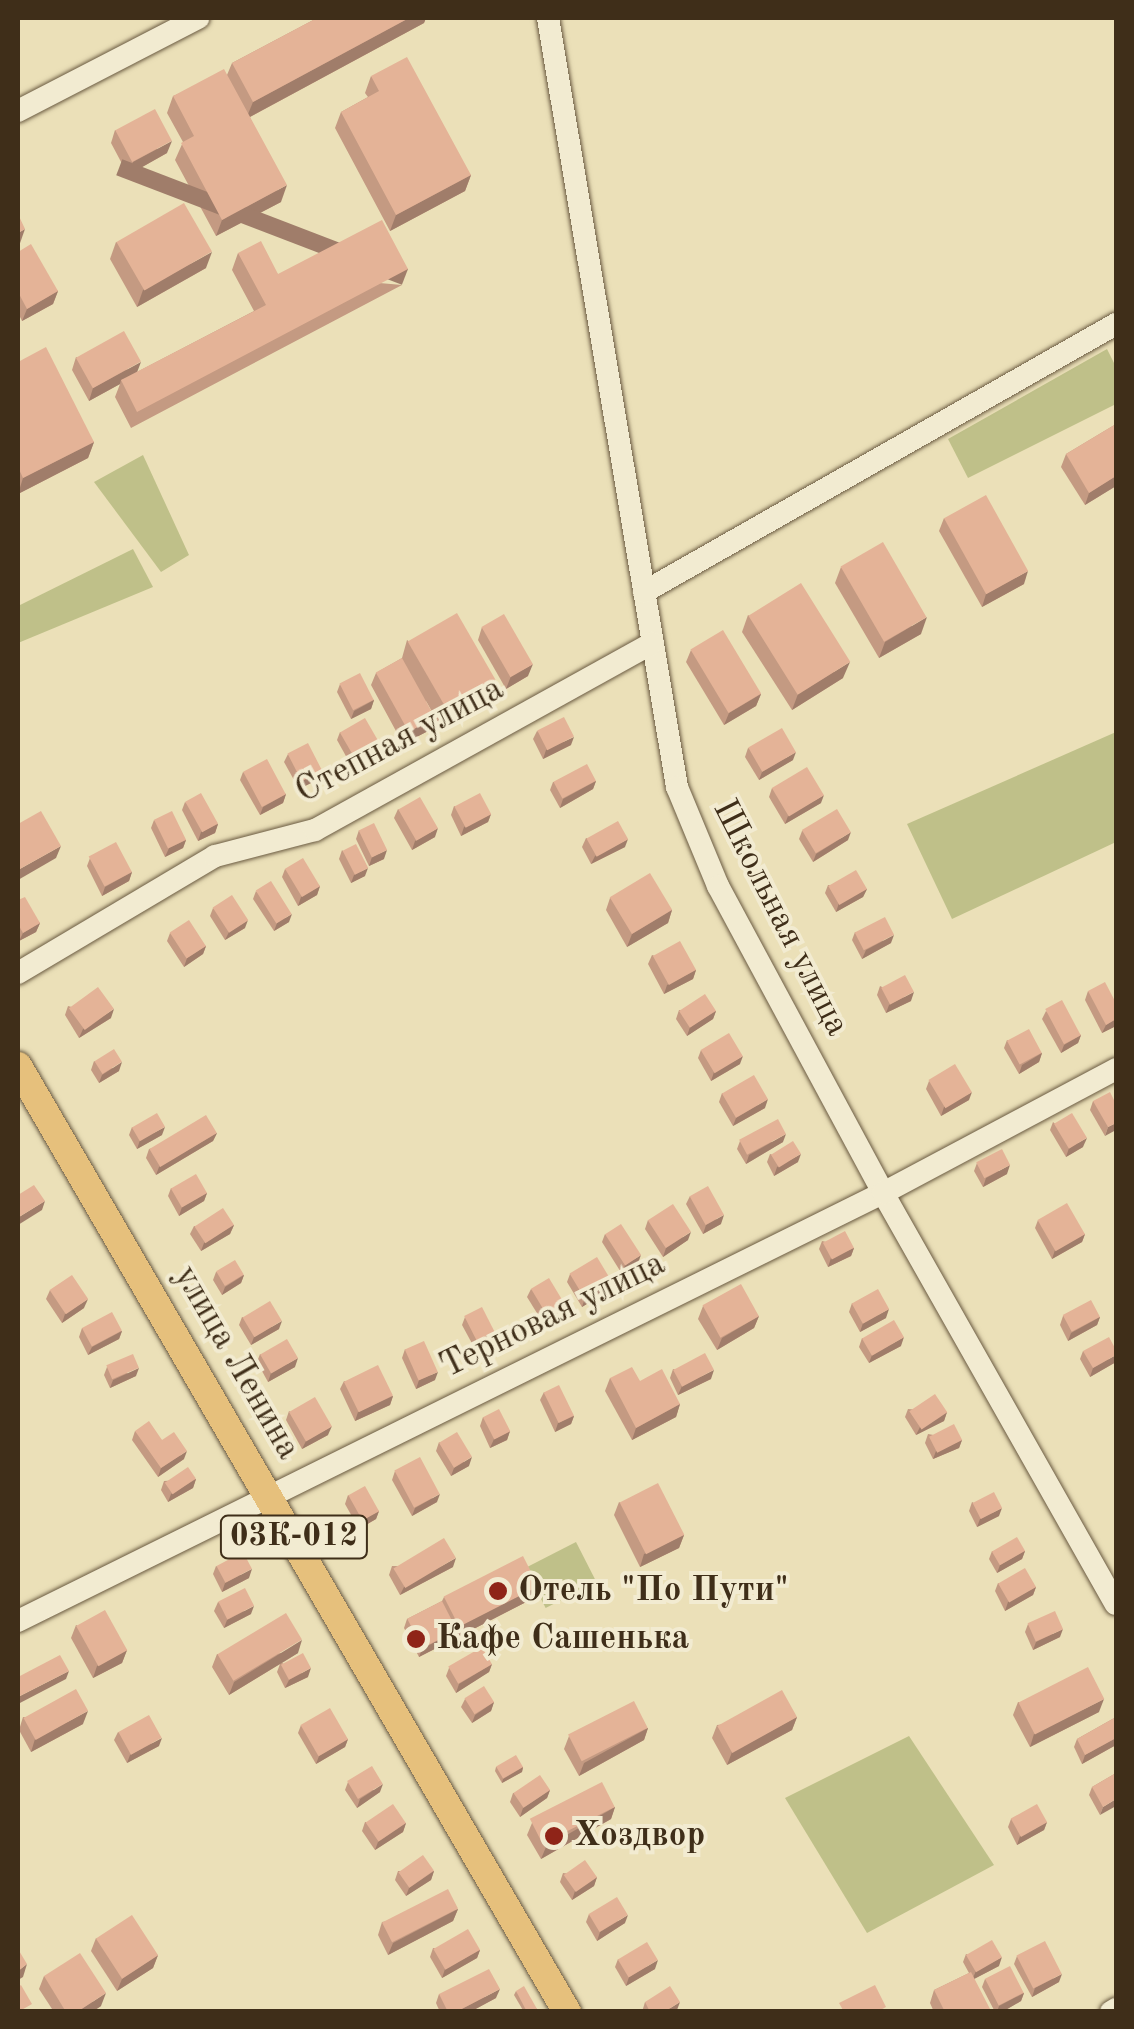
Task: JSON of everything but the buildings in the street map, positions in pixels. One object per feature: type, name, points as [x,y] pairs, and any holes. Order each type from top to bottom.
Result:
[{"type":"main road","name":"улица Ленина","points":[[18,1066],[568,2012]]},
{"type":"street","points":[[18,111],[198,18]]},
{"type":"street","name":"Школьная улица","points":[[548,18],[676,787],[718,886],[883,1193],[1116,1604]]},
{"type":"street","points":[[644,592],[1112,333]]},
{"type":"street","name":"Степная улица","points":[[18,972],[215,856],[315,830],[652,643]]},
{"type":"street","name":"Терновая улица","points":[[18,1621],[269,1493],[883,1193],[1116,1069]]},
{"type":"green space","points":[[1107,349],[1116,367],[1116,404],[968,478],[948,439]]},
{"type":"green space","points":[[143,455],[189,555],[161,572],[94,482]]},
{"type":"green space","points":[[133,549],[153,587],[18,643],[18,606]]},
{"type":"green space","points":[[1116,732],[1116,842],[952,919],[907,824]]},
{"type":"green space","points":[[576,1542],[596,1582],[546,1608],[525,1568]]},
{"type":"green space","points":[[909,1736],[994,1865],[867,1933],[785,1798]]},
{"type":"place","name":"Отель \"По Пути\"","points":[[498,1591]]},
{"type":"place","name":"Кафе Сашенька","points":[[416,1639]]},
{"type":"place","name":"Хоздвор","points":[[554,1836]]}]
